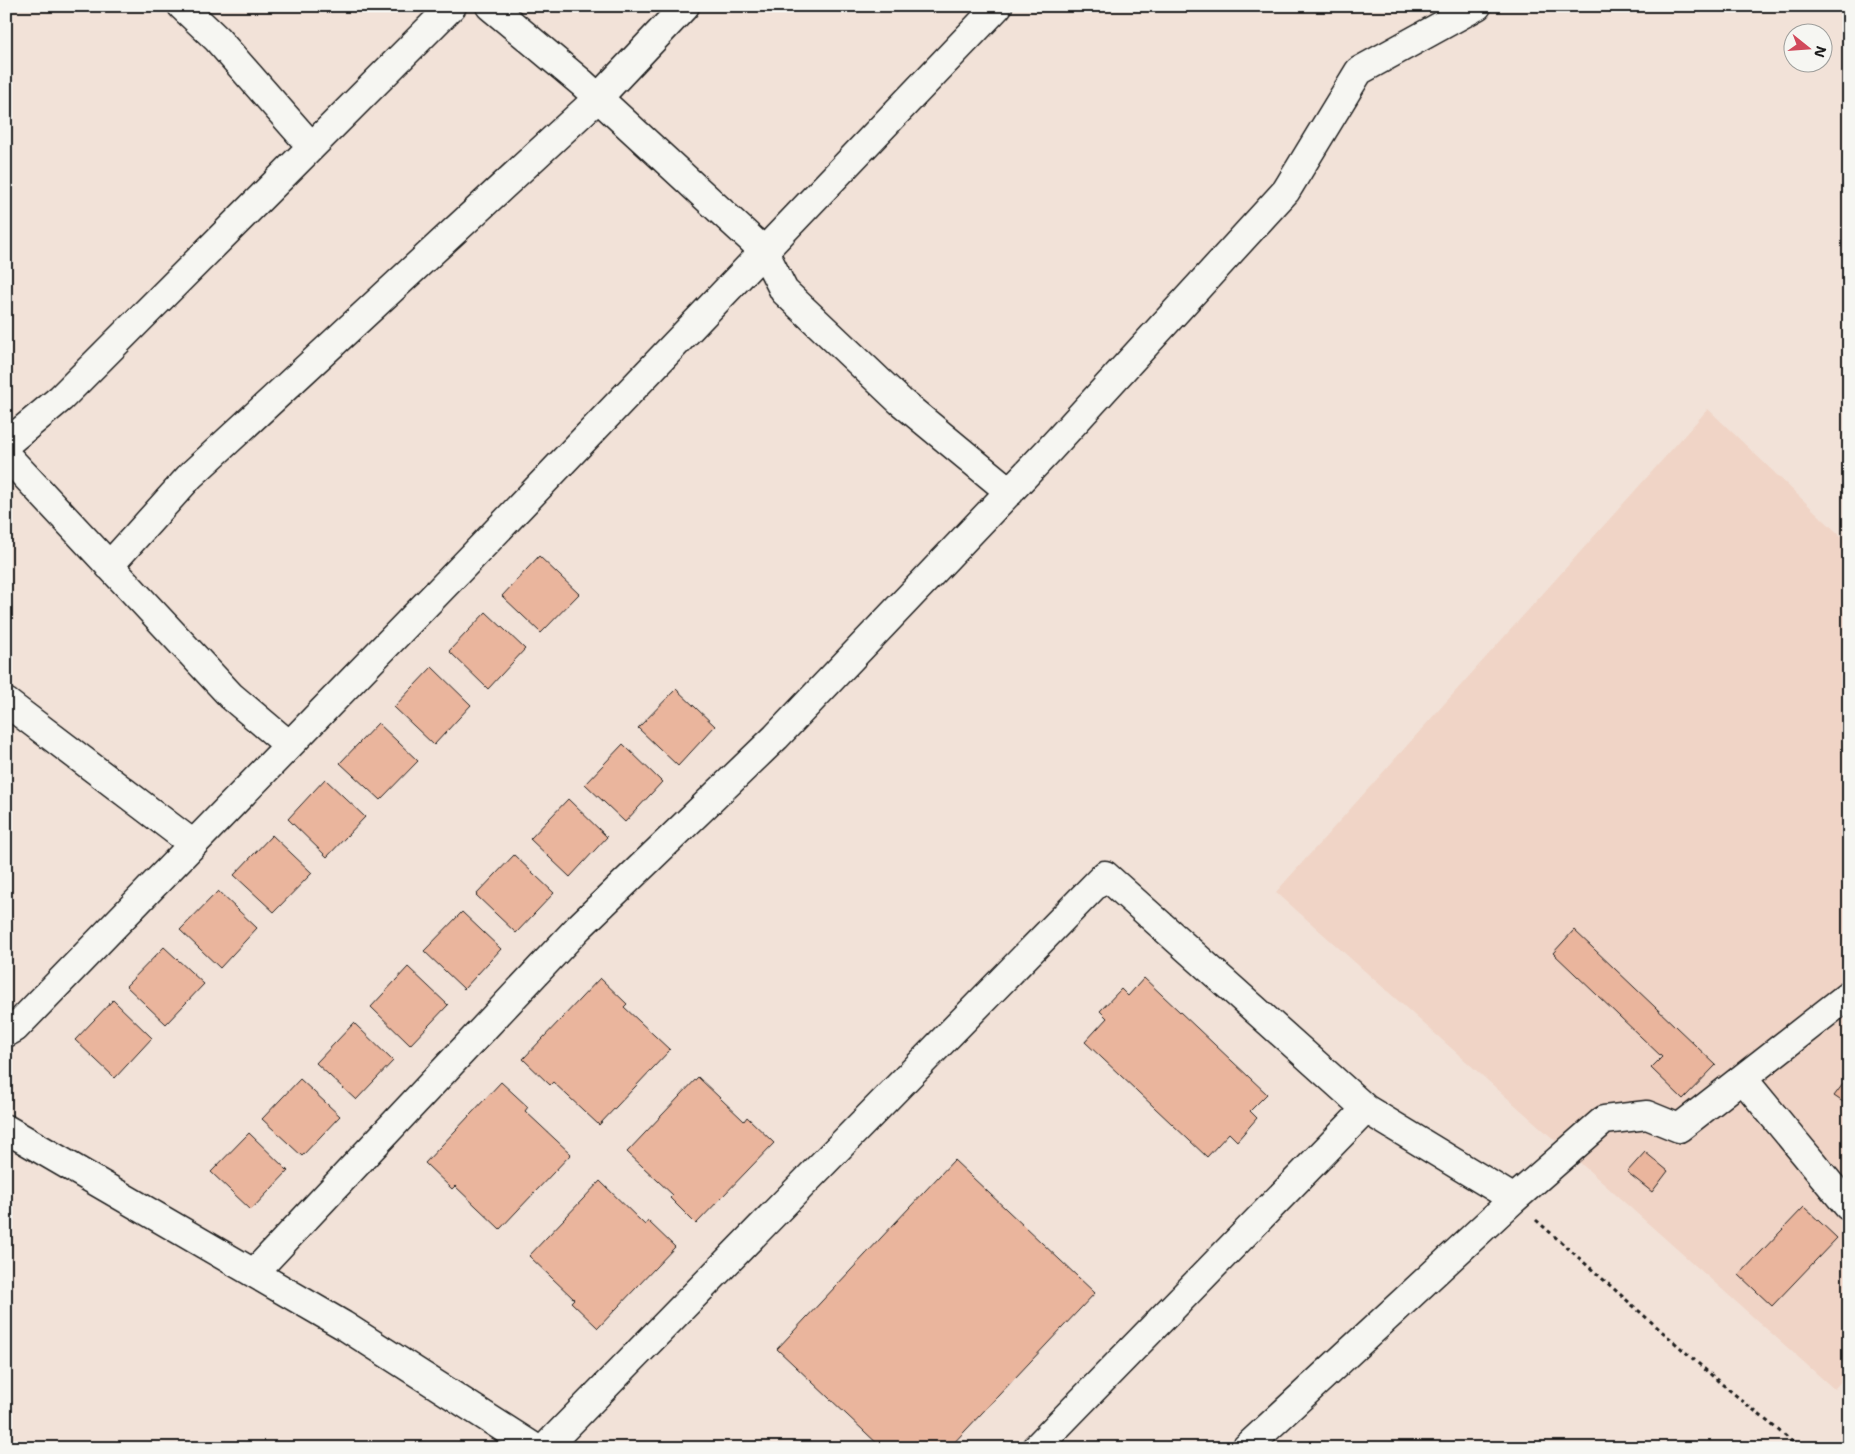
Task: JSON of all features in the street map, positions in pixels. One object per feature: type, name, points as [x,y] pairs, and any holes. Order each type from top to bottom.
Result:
[{"type":"street","points":[[182,6],[217,39],[311,146]]},
{"type":"street","points":[[6,444],[61,398],[452,6]]},
{"type":"street","points":[[490,6],[598,98],[764,251],[784,291],[900,401],[1010,492]]},
{"type":"street","points":[[109,566],[190,476],[598,98],[686,6]]},
{"type":"street","points":[[6,1033],[15,1028],[289,745],[998,6]]},
{"type":"street","points":[[254,1273],[579,927],[776,737],[1010,492],[1286,191],[1359,71],[1477,6]]},
{"type":"street","points":[[6,455],[231,696],[289,745]]},
{"type":"street","points":[[6,702],[193,844]]},
{"type":"street","points":[[545,1448],[1105,874],[1366,1109],[1514,1199]]},
{"type":"street","points":[[1246,1448],[1514,1199],[1604,1120],[1647,1115],[1679,1128],[1849,995]]},
{"type":"street","points":[[1743,1078],[1848,1206]]},
{"type":"street","points":[[1036,1448],[1366,1109]]},
{"type":"street","points":[[6,1129],[344,1324],[535,1448]]},
{"type":"path","points":[[1514,1199],[1717,1380],[1800,1448]]},
{"type":"shaded area","points":[[1708,409],[1849,544],[1849,1373],[1834,1389],[1276,892]]},
{"type":"building","points":[[539,556],[579,594],[541,633],[502,596]]},
{"type":"building","points":[[486,612],[525,649],[488,689],[449,651]]},
{"type":"building","points":[[432,667],[471,705],[434,745],[394,707]]},
{"type":"building","points":[[676,689],[715,726],[678,766],[638,728]]},
{"type":"building","points":[[378,723],[418,761],[380,800],[340,763]]},
{"type":"building","points":[[623,744],[662,782],[625,822],[585,784]]},
{"type":"building","points":[[325,779],[365,817],[327,857],[288,819]]},
{"type":"building","points":[[568,799],[607,837],[570,877],[530,839]]},
{"type":"building","points":[[272,835],[312,873],[274,912],[234,875]]},
{"type":"building","points":[[514,855],[554,893],[516,933],[476,895]]},
{"type":"building","points":[[218,891],[257,928],[220,968],[180,930]]},
{"type":"building","points":[[462,912],[501,949],[464,989],[424,951]]},
{"type":"building","points":[[1574,930],[1716,1065],[1683,1099],[1651,1068],[1662,1057],[1553,953]]},
{"type":"building","points":[[164,947],[204,984],[166,1024],[126,986]]},
{"type":"building","points":[[408,967],[448,1005],[410,1045],[371,1007]]},
{"type":"building","points":[[600,978],[627,1004],[624,1007],[670,1050],[599,1125],[553,1082],[550,1085],[523,1059]]},
{"type":"building","points":[[1144,978],[1267,1094],[1250,1111],[1257,1118],[1237,1141],[1229,1133],[1207,1157],[1085,1042],[1107,1018],[1100,1011],[1121,989],[1128,996]]},
{"type":"building","points":[[113,1000],[152,1038],[115,1078],[75,1040]]},
{"type":"building","points":[[354,1023],[393,1061],[356,1100],[316,1063]]},
{"type":"building","points":[[1849,1076],[1849,1106],[1834,1096]]},
{"type":"building","points":[[698,1077],[744,1121],[747,1117],[774,1143],[696,1224],[670,1198],[673,1195],[627,1152]]},
{"type":"building","points":[[300,1079],[340,1116],[302,1156],[262,1119]]},
{"type":"building","points":[[501,1082],[528,1107],[525,1111],[571,1154],[500,1229],[455,1186],[452,1189],[425,1163]]},
{"type":"building","points":[[249,1133],[288,1171],[251,1210],[211,1172]]},
{"type":"building","points":[[1645,1152],[1668,1171],[1652,1192],[1627,1172]]},
{"type":"building","points":[[954,1160],[1095,1293],[949,1448],[882,1448],[777,1349]]},
{"type":"building","points":[[600,1181],[645,1225],[648,1221],[675,1247],[598,1328],[571,1302],[574,1299],[529,1256]]},
{"type":"building","points":[[1804,1207],[1837,1238],[1772,1306],[1739,1275]]}]
